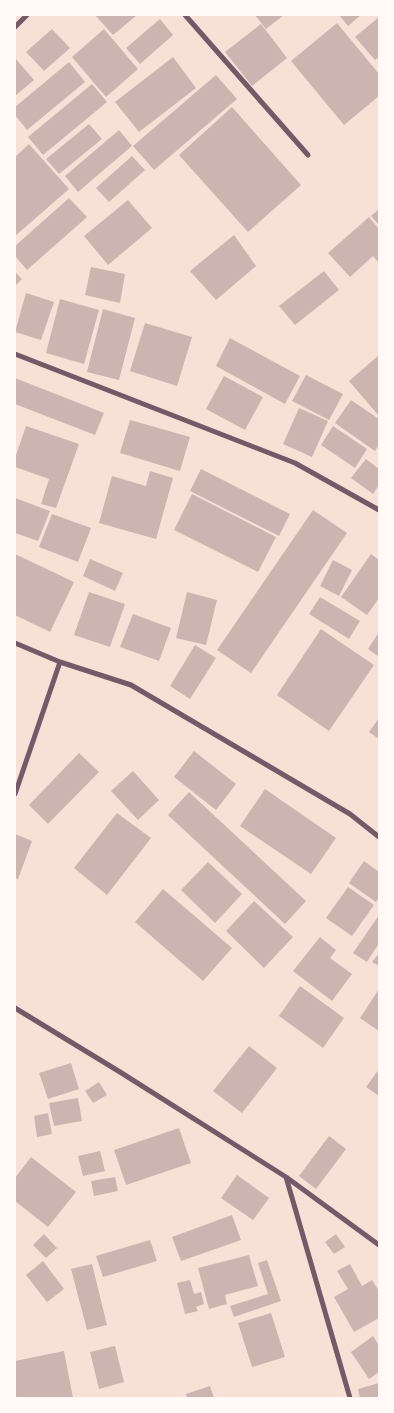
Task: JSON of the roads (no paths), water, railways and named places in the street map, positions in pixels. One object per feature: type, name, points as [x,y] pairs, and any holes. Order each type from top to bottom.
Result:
[{"type":"street","points":[[15,27],[28,15]]},
{"type":"street","points":[[185,15],[308,155]]},
{"type":"street","points":[[15,355],[295,463],[379,510]]},
{"type":"street","points":[[15,643],[60,662],[131,684],[350,814],[379,837]]},
{"type":"street","points":[[15,794],[60,662]]},
{"type":"street","points":[[15,1008],[286,1177],[379,1246]]},
{"type":"street","points":[[286,1177],[350,1398]]}]
